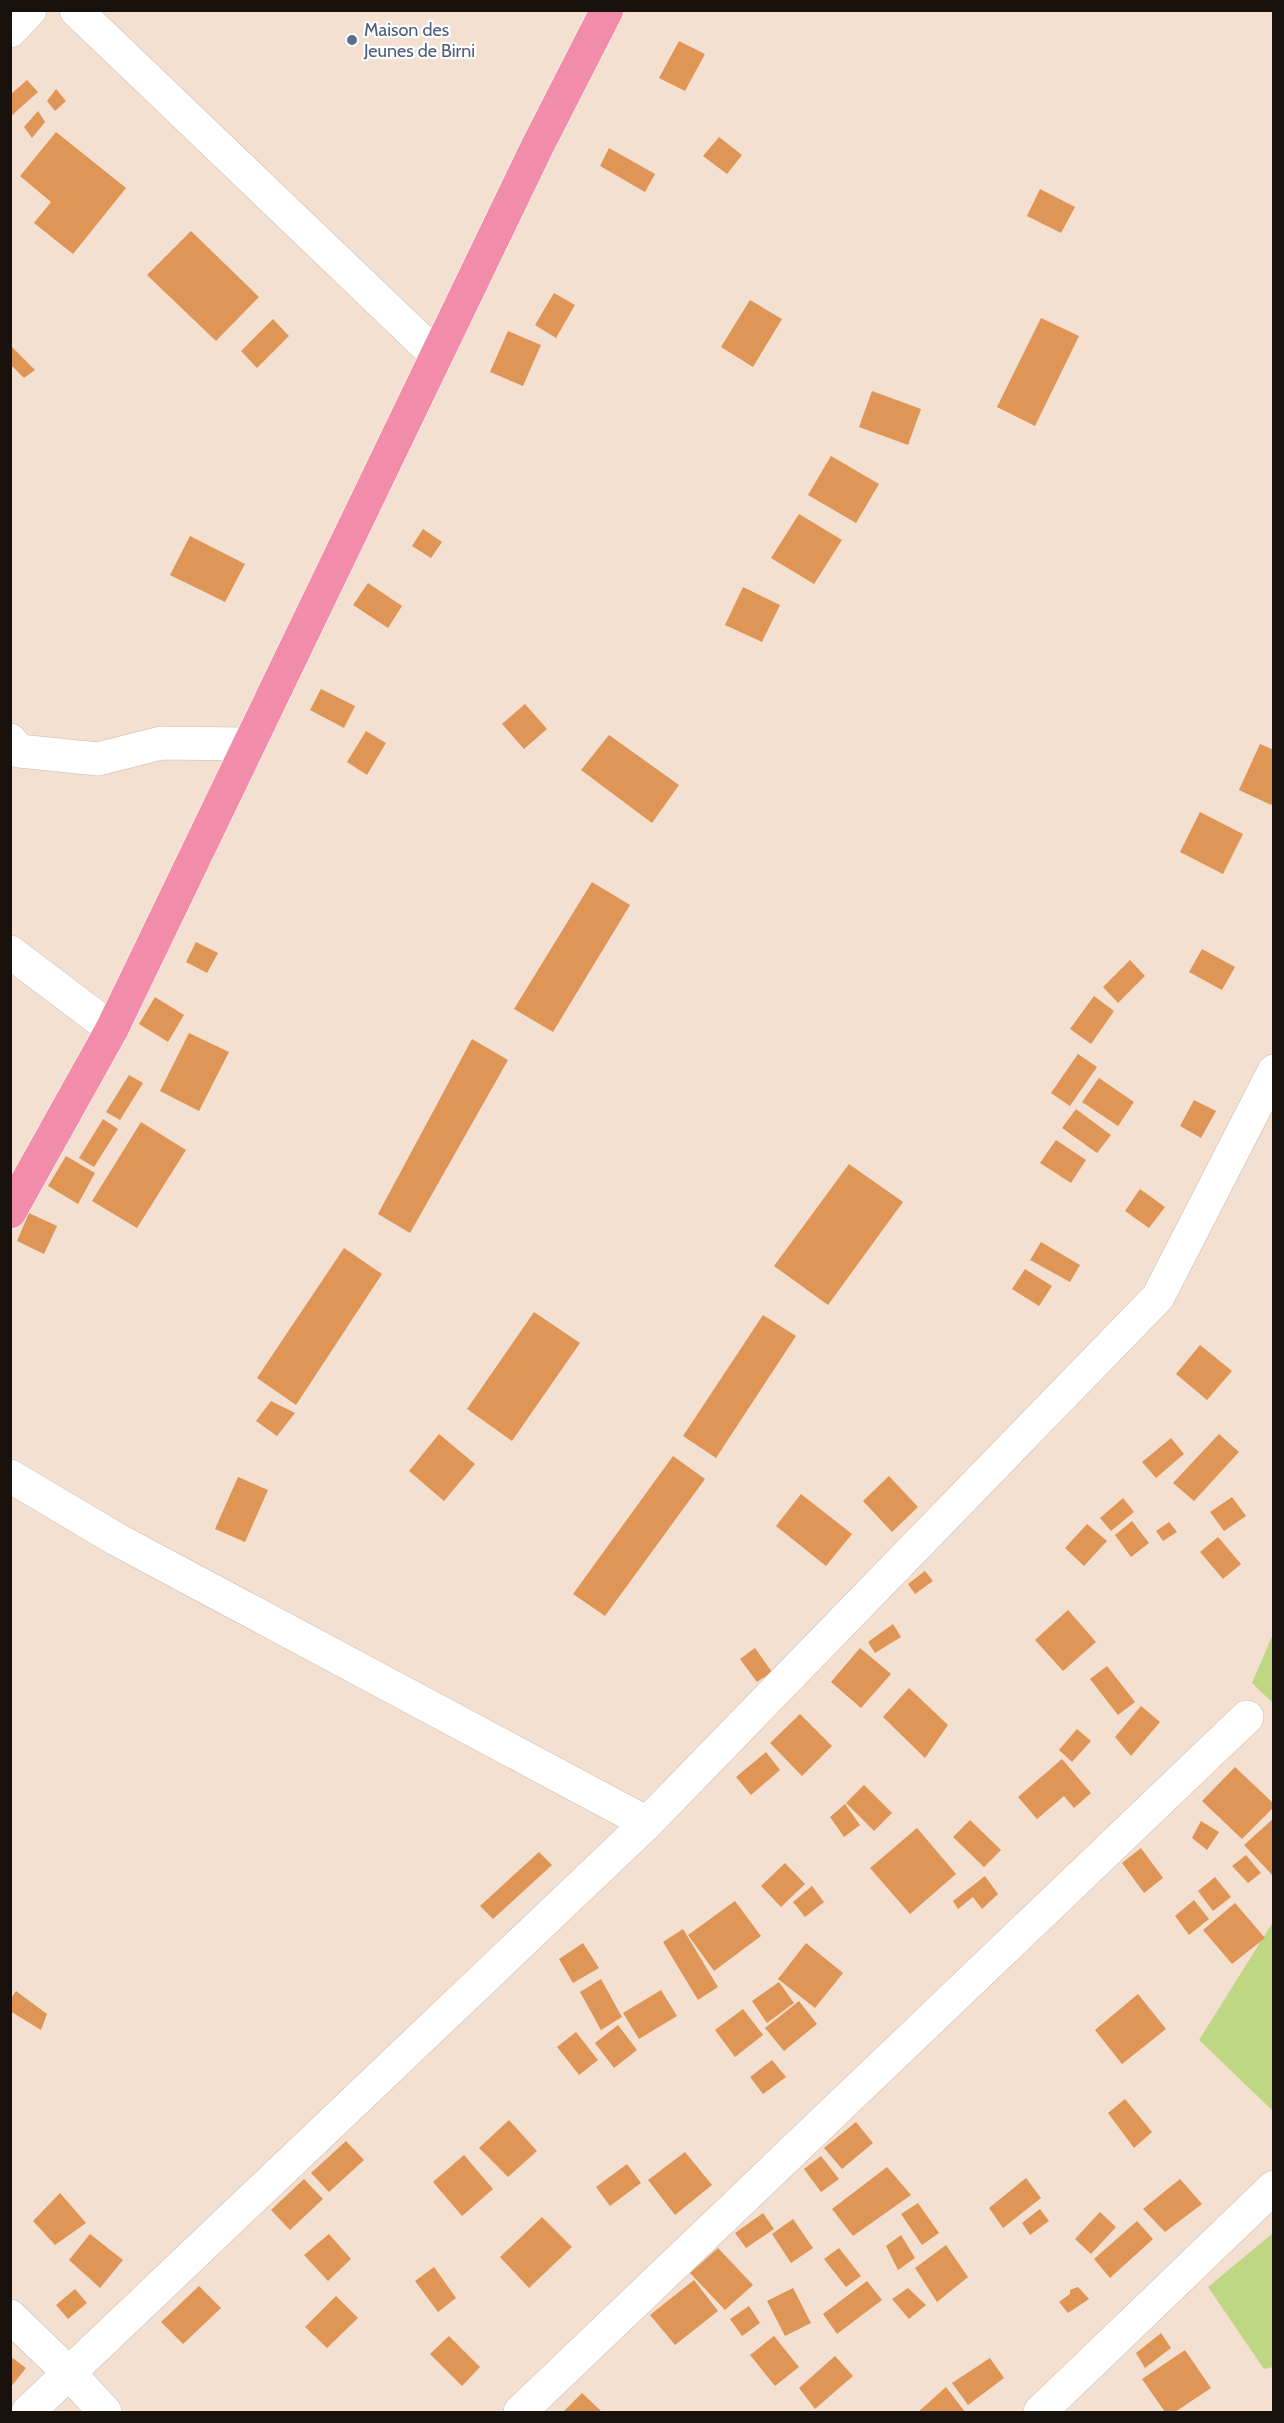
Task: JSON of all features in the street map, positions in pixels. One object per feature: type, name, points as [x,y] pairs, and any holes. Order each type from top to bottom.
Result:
[{"type":"highway","points":[[10,1212],[112,1029],[537,147],[607,10]]},
{"type":"street","points":[[10,31],[30,10]]},
{"type":"street","points":[[76,10],[436,355]]},
{"type":"street","points":[[10,740],[19,751],[98,759],[161,743],[249,744]]},
{"type":"street","points":[[10,952],[112,1029]]},
{"type":"street","points":[[28,2412],[647,1822],[1158,1297],[1274,1071]]},
{"type":"street","points":[[10,1476],[116,1539],[647,1822]]},
{"type":"street","points":[[520,2412],[1247,1717]]},
{"type":"street","points":[[1040,2412],[1274,2187]]},
{"type":"street","points":[[10,2316],[69,2373],[105,2412]]},
{"type":"green space","points":[[1273,1634],[1273,1703],[1252,1683]]},
{"type":"green space","points":[[1273,1922],[1273,2111],[1199,2040]]},
{"type":"green space","points":[[1273,2233],[1273,2367],[1264,2369],[1208,2287]]},
{"type":"building","points":[[679,41],[705,54],[685,91],[659,78]]},
{"type":"building","points":[[27,80],[38,92],[10,117],[10,95]]},
{"type":"building","points":[[56,89],[66,101],[55,111],[47,101]]},
{"type":"building","points":[[38,111],[45,122],[32,138],[24,127]]},
{"type":"building","points":[[56,132],[126,188],[73,254],[34,223],[51,202],[20,176]]},
{"type":"building","points":[[719,137],[742,155],[727,174],[703,156]]},
{"type":"building","points":[[609,148],[655,174],[645,192],[600,166]]},
{"type":"building","points":[[1040,189],[1075,207],[1061,233],[1027,216]]},
{"type":"building","points":[[191,231],[259,297],[216,341],[147,275]]},
{"type":"building","points":[[554,293],[575,305],[556,338],[535,325]]},
{"type":"building","points":[[750,300],[782,319],[753,367],[721,347]]},
{"type":"building","points":[[1041,318],[1079,336],[1035,426],[997,407]]},
{"type":"building","points":[[273,319],[289,336],[257,368],[241,351]]},
{"type":"building","points":[[508,331],[541,345],[523,386],[490,372]]},
{"type":"building","points":[[10,345],[35,370],[24,378],[10,364]]},
{"type":"building","points":[[872,391],[921,409],[908,445],[859,427]]},
{"type":"building","points":[[831,456],[879,484],[856,523],[808,495]]},
{"type":"building","points":[[799,514],[842,540],[814,584],[771,558]]},
{"type":"building","points":[[423,529],[442,542],[431,558],[412,546]]},
{"type":"building","points":[[190,536],[245,564],[225,602],[170,575]]},
{"type":"building","points":[[368,583],[402,606],[388,628],[353,605]]},
{"type":"building","points":[[743,587],[780,605],[762,642],[725,625]]},
{"type":"building","points":[[321,689],[355,706],[344,728],[310,710]]},
{"type":"building","points":[[525,704],[547,729],[524,749],[502,724]]},
{"type":"building","points":[[366,731],[386,743],[367,775],[347,762]]},
{"type":"building","points":[[609,735],[679,785],[652,823],[581,770]]},
{"type":"building","points":[[1260,744],[1274,750],[1274,800],[1271,805],[1239,790]]},
{"type":"building","points":[[1200,812],[1243,834],[1223,874],[1180,852]]},
{"type":"building","points":[[592,882],[630,905],[553,1032],[514,1009]]},
{"type":"building","points":[[196,942],[218,953],[207,973],[186,962]]},
{"type":"building","points":[[1202,949],[1235,967],[1222,990],[1189,972]]},
{"type":"building","points":[[1130,960],[1145,976],[1118,1003],[1103,987]]},
{"type":"building","points":[[1094,996],[1114,1011],[1091,1044],[1070,1029]]},
{"type":"building","points":[[155,997],[184,1015],[168,1042],[139,1024]]},
{"type":"building","points":[[189,1033],[229,1052],[199,1111],[160,1091]]},
{"type":"building","points":[[472,1039],[508,1060],[410,1233],[378,1214]]},
{"type":"building","points":[[1078,1054],[1097,1067],[1070,1106],[1051,1093]]},
{"type":"building","points":[[129,1075],[143,1083],[120,1120],[106,1112]]},
{"type":"building","points":[[1099,1078],[1134,1102],[1118,1126],[1082,1102]]},
{"type":"building","points":[[1194,1100],[1216,1111],[1201,1138],[1180,1126]]},
{"type":"building","points":[[1076,1109],[1111,1135],[1097,1153],[1062,1128]]},
{"type":"building","points":[[103,1119],[118,1129],[94,1167],[79,1158]]},
{"type":"building","points":[[141,1122],[186,1150],[137,1228],[92,1201]]},
{"type":"building","points":[[1056,1140],[1086,1160],[1071,1183],[1040,1163]]},
{"type":"building","points":[[66,1156],[95,1173],[78,1204],[48,1186]]},
{"type":"building","points":[[849,1164],[903,1202],[828,1305],[774,1266]]},
{"type":"building","points":[[1140,1189],[1165,1207],[1149,1228],[1125,1211]]},
{"type":"building","points":[[29,1213],[57,1226],[44,1254],[17,1241]]},
{"type":"building","points":[[1041,1242],[1080,1265],[1070,1282],[1030,1260]]},
{"type":"building","points":[[344,1248],[382,1274],[296,1405],[257,1378]]},
{"type":"building","points":[[1025,1269],[1052,1286],[1039,1306],[1012,1289]]},
{"type":"building","points":[[534,1312],[580,1343],[512,1441],[467,1409]]},
{"type":"building","points":[[763,1315],[796,1336],[716,1458],[683,1436]]},
{"type":"building","points":[[1200,1345],[1232,1371],[1207,1400],[1176,1374]]},
{"type":"building","points":[[271,1401],[295,1413],[277,1436],[256,1421]]},
{"type":"building","points":[[439,1434],[475,1464],[444,1501],[409,1471]]},
{"type":"building","points":[[1219,1434],[1239,1452],[1194,1501],[1173,1483]]},
{"type":"building","points":[[1171,1438],[1184,1454],[1156,1478],[1142,1462]]},
{"type":"building","points":[[673,1456],[705,1479],[605,1616],[573,1594]]},
{"type":"building","points":[[889,1476],[918,1507],[892,1532],[863,1501]]},
{"type":"building","points":[[238,1477],[268,1490],[245,1542],[215,1529]]},
{"type":"building","points":[[801,1494],[852,1534],[826,1566],[776,1526]]},
{"type":"building","points":[[1232,1497],[1246,1516],[1224,1531],[1210,1512]]},
{"type":"building","points":[[1123,1498],[1134,1512],[1111,1531],[1100,1518]]},
{"type":"building","points":[[1132,1521],[1149,1543],[1131,1557],[1115,1535]]},
{"type":"building","points":[[1169,1522],[1177,1532],[1163,1541],[1156,1531]]},
{"type":"building","points":[[1087,1524],[1107,1541],[1084,1566],[1065,1548]]},
{"type":"building","points":[[1218,1537],[1241,1564],[1223,1579],[1200,1552]]},
{"type":"building","points":[[925,1571],[933,1581],[915,1594],[908,1584]]},
{"type":"building","points":[[1068,1610],[1096,1642],[1063,1671],[1035,1640]]},
{"type":"building","points":[[893,1624],[901,1637],[875,1653],[868,1642]]},
{"type":"building","points":[[755,1648],[772,1672],[757,1682],[740,1659]]},
{"type":"building","points":[[860,1648],[891,1674],[861,1708],[831,1682]]},
{"type":"building","points":[[1107,1666],[1135,1702],[1118,1715],[1090,1679]]},
{"type":"building","points":[[909,1688],[948,1725],[925,1758],[883,1717]]},
{"type":"building","points":[[1141,1706],[1160,1722],[1131,1756],[1115,1737]]},
{"type":"building","points":[[800,1714],[832,1746],[802,1776],[770,1743]]},
{"type":"building","points":[[1077,1729],[1091,1741],[1072,1762],[1059,1750]]},
{"type":"building","points":[[766,1752],[780,1770],[751,1795],[736,1777]]},
{"type":"building","points":[[1062,1759],[1091,1793],[1074,1808],[1064,1796],[1037,1819],[1018,1797]]},
{"type":"building","points":[[1235,1767],[1274,1804],[1274,1807],[1242,1839],[1202,1801]]},
{"type":"building","points":[[864,1785],[892,1813],[874,1831],[846,1803]]},
{"type":"building","points":[[845,1804],[860,1825],[844,1837],[830,1817]]},
{"type":"building","points":[[1274,1818],[1274,1877],[1244,1845]]},
{"type":"building","points":[[970,1820],[1001,1850],[984,1867],[953,1837]]},
{"type":"building","points":[[1201,1821],[1219,1832],[1207,1850],[1192,1838]]},
{"type":"building","points":[[917,1828],[956,1874],[910,1914],[870,1868]]},
{"type":"building","points":[[1141,1848],[1163,1878],[1144,1893],[1122,1863]]},
{"type":"building","points":[[539,1852],[552,1865],[493,1919],[480,1906]]},
{"type":"building","points":[[1246,1855],[1261,1873],[1248,1883],[1232,1866]]},
{"type":"building","points":[[785,1863],[805,1884],[781,1907],[761,1886]]},
{"type":"building","points":[[985,1876],[998,1894],[982,1909],[973,1897],[958,1909],[953,1901]]},
{"type":"building","points":[[1215,1877],[1231,1897],[1213,1911],[1198,1891]]},
{"type":"building","points":[[812,1886],[824,1902],[805,1917],[793,1902]]},
{"type":"building","points":[[1194,1900],[1209,1919],[1189,1935],[1175,1916]]},
{"type":"building","points":[[735,1901],[761,1936],[714,1971],[688,1935]]},
{"type":"building","points":[[1235,1903],[1265,1938],[1232,1964],[1203,1930]]},
{"type":"building","points":[[683,1929],[718,1987],[698,2000],[663,1942]]},
{"type":"building","points":[[583,1943],[599,1968],[573,1983],[559,1959]]},
{"type":"building","points":[[806,1943],[843,1973],[815,2008],[778,1979]]},
{"type":"building","points":[[601,1979],[622,2017],[601,2030],[580,1992]]},
{"type":"building","points":[[779,1982],[794,2003],[767,2023],[752,2001]]},
{"type":"building","points":[[661,1990],[677,2016],[639,2039],[623,2013]]},
{"type":"building","points":[[16,1991],[47,2014],[41,2030],[10,2011],[10,2000]]},
{"type":"building","points":[[1138,1994],[1166,2029],[1122,2064],[1095,2030]]},
{"type":"building","points":[[799,2001],[817,2024],[784,2051],[765,2028]]},
{"type":"building","points":[[743,2009],[763,2035],[735,2057],[715,2030]]},
{"type":"building","points":[[618,2025],[637,2050],[614,2068],[595,2043]]},
{"type":"building","points":[[576,2032],[598,2060],[579,2075],[557,2047]]},
{"type":"building","points":[[772,2060],[786,2077],[763,2094],[750,2077]]},
{"type":"building","points":[[1125,2099],[1152,2132],[1134,2148],[1108,2113]]},
{"type":"building","points":[[509,2120],[537,2151],[508,2177],[479,2148]]},
{"type":"building","points":[[856,2122],[873,2143],[842,2169],[824,2148]]},
{"type":"building","points":[[346,2141],[364,2160],[329,2192],[311,2173]]},
{"type":"building","points":[[685,2152],[712,2185],[675,2215],[648,2180]]},
{"type":"building","points":[[464,2155],[493,2189],[462,2216],[433,2182]]},
{"type":"building","points":[[821,2156],[839,2179],[821,2192],[804,2169]]},
{"type":"building","points":[[627,2164],[641,2183],[610,2206],[596,2187]]},
{"type":"building","points":[[887,2167],[911,2195],[853,2236],[832,2209]]},
{"type":"building","points":[[1026,2178],[1041,2198],[1003,2228],[989,2208]]},
{"type":"building","points":[[304,2179],[323,2199],[290,2230],[271,2210]]},
{"type":"building","points":[[1180,2179],[1202,2204],[1165,2232],[1143,2209]]},
{"type":"building","points":[[60,2193],[86,2223],[55,2245],[33,2221]]},
{"type":"building","points":[[918,2203],[939,2233],[922,2245],[901,2214]]},
{"type":"building","points":[[1040,2209],[1049,2221],[1030,2235],[1022,2223]]},
{"type":"building","points":[[1100,2212],[1116,2227],[1091,2254],[1075,2239]]},
{"type":"building","points":[[763,2213],[774,2229],[746,2248],[735,2233]]},
{"type":"building","points":[[542,2217],[572,2247],[529,2288],[500,2257]]},
{"type":"building","points":[[793,2219],[813,2248],[791,2263],[772,2234]]},
{"type":"building","points":[[1137,2221],[1153,2239],[1110,2278],[1094,2259]]},
{"type":"building","points":[[90,2234],[123,2260],[100,2288],[69,2260]]},
{"type":"building","points":[[329,2234],[351,2259],[328,2281],[304,2255]]},
{"type":"building","points":[[901,2235],[915,2258],[898,2270],[886,2246]]},
{"type":"building","points":[[946,2245],[968,2277],[937,2302],[915,2268]]},
{"type":"building","points":[[718,2248],[753,2285],[725,2310],[690,2273]]},
{"type":"building","points":[[839,2248],[861,2276],[846,2287],[824,2259]]},
{"type":"building","points":[[434,2267],[456,2298],[438,2312],[415,2281]]},
{"type":"building","points":[[694,2280],[718,2311],[675,2345],[650,2315]]},
{"type":"building","points":[[867,2281],[882,2300],[837,2334],[823,2314]]},
{"type":"building","points":[[199,2286],[221,2308],[183,2344],[161,2322]]},
{"type":"building","points":[[1078,2287],[1089,2299],[1068,2313],[1059,2302],[1070,2294],[1070,2290]]},
{"type":"building","points":[[793,2288],[811,2323],[785,2336],[767,2301]]},
{"type":"building","points":[[908,2288],[926,2305],[909,2319],[892,2299]]},
{"type":"building","points":[[75,2289],[87,2303],[68,2319],[56,2305]]},
{"type":"building","points":[[336,2296],[358,2318],[327,2348],[305,2327]]},
{"type":"building","points":[[749,2306],[760,2323],[742,2336],[730,2319]]},
{"type":"building","points":[[1161,2333],[1171,2348],[1145,2368],[1136,2353]]},
{"type":"building","points":[[449,2336],[480,2367],[462,2386],[430,2354]]},
{"type":"building","points":[[774,2336],[799,2367],[775,2386],[750,2355]]},
{"type":"building","points":[[1185,2350],[1211,2388],[1175,2412],[1165,2412],[1142,2379]]},
{"type":"building","points":[[10,2356],[26,2368],[10,2388]]},
{"type":"building","points":[[835,2356],[853,2376],[815,2409],[799,2388]]},
{"type":"building","points":[[990,2358],[1004,2378],[968,2405],[952,2383]]},
{"type":"building","points":[[946,2387],[965,2412],[918,2412]]},
{"type":"building","points":[[582,2393],[602,2412],[563,2412]]},
{"type":"place","name":"Maison des Jeunes de Birni","points":[[352,40]]}]
